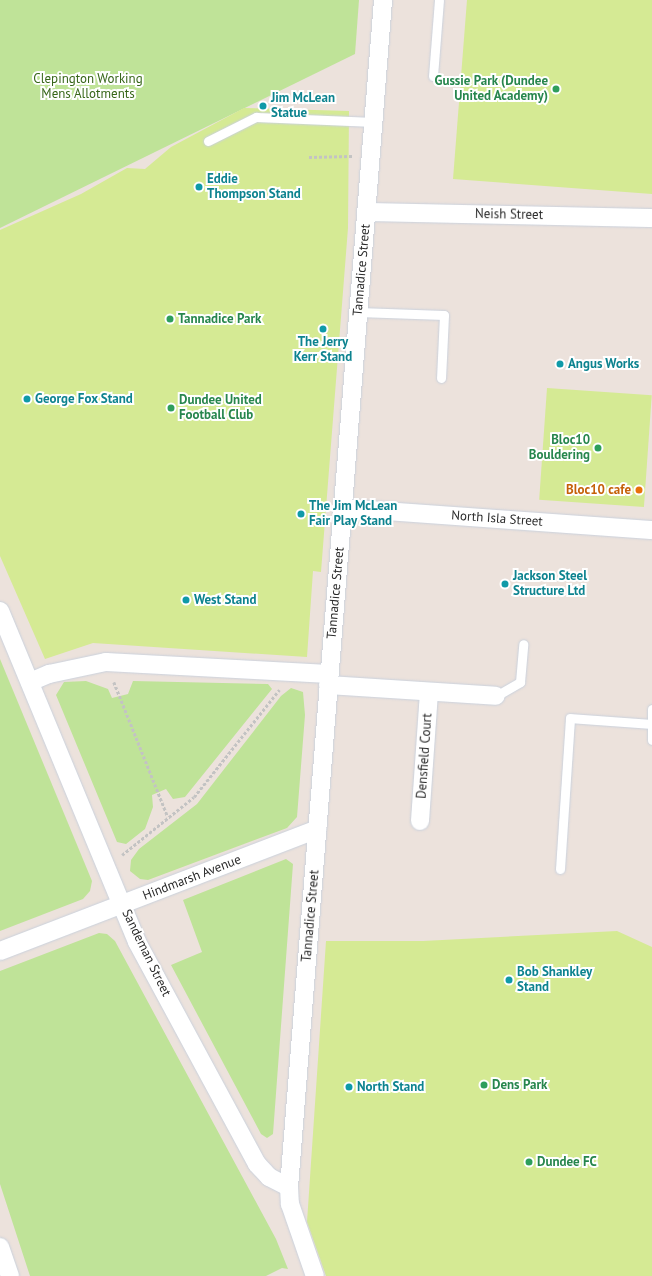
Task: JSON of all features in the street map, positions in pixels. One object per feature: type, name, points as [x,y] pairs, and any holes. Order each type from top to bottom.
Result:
[{"type":"street","name":"Tannadice Street","points":[[289,1187],[383,0]]},
{"type":"street","name":"Neish Street","points":[[366,212],[652,218]]},
{"type":"street","name":"North Isla Street","points":[[343,508],[652,530]]},
{"type":"street","name":"Sandeman Street","points":[[0,611],[137,942],[257,1164],[269,1177],[289,1187]]},
{"type":"street","points":[[30,682],[49,674],[106,662],[293,672],[329,679],[429,692],[496,696]]},
{"type":"street","name":"Densfield Court","points":[[420,820],[429,692]]},
{"type":"street","name":"Hindmarsh Avenue","points":[[0,951],[318,829]]},
{"type":"street","points":[[289,1187],[290,1204],[315,1276]]},
{"type":"street","points":[[0,1247],[10,1276]]},
{"type":"lane","points":[[433,76],[439,0]]},
{"type":"lane","points":[[208,141],[256,117],[374,122]]},
{"type":"lane","points":[[358,312],[444,315],[441,378]]},
{"type":"lane","points":[[496,696],[520,682],[523,644]]},
{"type":"lane","points":[[652,709],[652,740]]},
{"type":"lane","points":[[560,869],[570,718],[651,724]]},
{"type":"path","points":[[309,157],[371,156]]},
{"type":"path","points":[[106,662],[168,817]]},
{"type":"path","points":[[107,868],[194,797],[293,672]]},
{"type":"green space","name":"Clepington Working Mens Allotments","points":[[0,0],[359,0],[355,54],[0,228]]},
{"type":"green space","name":"Gussie Park (Dundee United Academy)","points":[[467,0],[652,0],[652,194],[453,179]]},
{"type":"green space","name":"Tannadice Park","points":[[244,108],[349,111],[348,228],[321,572],[313,571],[307,657],[93,643],[45,659],[0,556],[0,230],[81,194],[127,168],[145,169],[171,147]]},
{"type":"green space","name":"Bloc10 Bouldering","points":[[547,388],[652,395],[644,507],[539,500]]},
{"type":"green space","points":[[0,659],[92,881],[90,891],[83,899],[0,931]]},
{"type":"green space","points":[[86,681],[108,689],[112,698],[128,694],[133,681],[268,684],[272,689],[185,797],[173,799],[166,789],[152,795],[153,807],[145,829],[126,844],[117,842],[56,695],[64,682]]},
{"type":"green space","points":[[291,688],[303,692],[305,715],[297,817],[287,828],[148,880],[140,879],[130,871],[131,860],[139,849],[197,804],[281,696]]},
{"type":"green space","points":[[286,859],[293,864],[273,1134],[267,1138],[261,1134],[171,965],[202,952],[183,900]]},
{"type":"green space","name":"Dens Park","points":[[617,931],[652,947],[652,1276],[326,1276],[307,1222],[326,941],[423,941]]},
{"type":"green space","points":[[99,933],[107,934],[115,941],[276,1239],[288,1269],[282,1268],[266,1276],[30,1276],[0,1184],[0,971]]},
{"type":"place","name":"Gussie Park (Dundee United Academy)","points":[[556,89]]},
{"type":"place","name":"Jim McLean Statue","points":[[263,106]]},
{"type":"place","name":"Eddie Thompson Stand","points":[[199,187]]},
{"type":"place","name":"Tannadice Park","points":[[170,319]]},
{"type":"place","name":"The Jerry Kerr Stand","points":[[323,329]]},
{"type":"place","name":"Angus Works","points":[[560,364]]},
{"type":"place","name":"George Fox Stand","points":[[27,399]]},
{"type":"place","name":"Dundee United Football Club","points":[[171,408]]},
{"type":"place","name":"Bloc10 Bouldering","points":[[598,448]]},
{"type":"place","name":"Bloc10 cafe","points":[[639,490]]},
{"type":"place","name":"The Jim McLean Fair Play Stand","points":[[301,514]]},
{"type":"place","name":"Jackson Steel Structure Ltd","points":[[505,584]]},
{"type":"place","name":"West Stand","points":[[186,600]]},
{"type":"place","name":"Bob Shankley Stand","points":[[509,980]]},
{"type":"place","name":"Dens Park","points":[[484,1085]]},
{"type":"place","name":"North Stand","points":[[349,1087]]},
{"type":"place","name":"Dundee FC","points":[[529,1162]]}]
